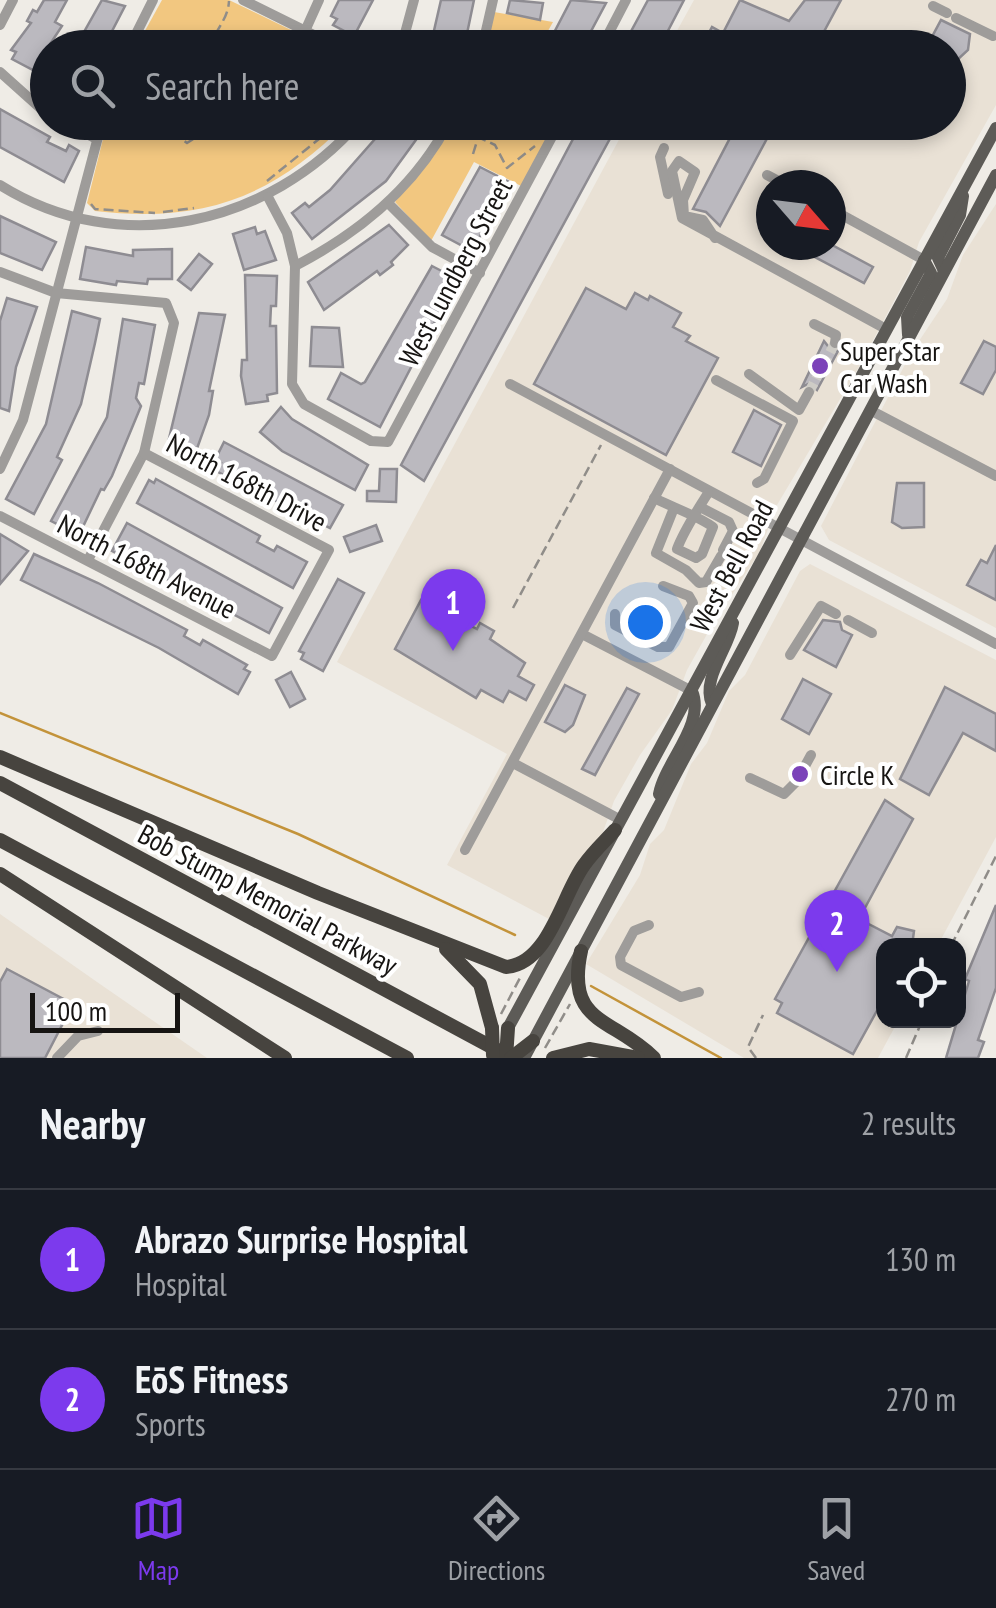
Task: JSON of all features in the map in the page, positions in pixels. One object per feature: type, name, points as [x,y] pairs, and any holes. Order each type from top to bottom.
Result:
[{"type":"highway","points":[[0,756],[496,966],[527,961],[584,865],[618,825]]},
{"type":"highway","name":"Bob Stump Memorial Parkway","points":[[0,783],[501,1058]]},
{"type":"highway","points":[[0,840],[407,1058]]},
{"type":"highway","points":[[0,874],[284,1058]]},
{"type":"highway","points":[[433,940],[472,972],[499,1022],[501,1058],[589,1050],[638,1058]]},
{"type":"highway","points":[[581,952],[576,980],[586,1009],[654,1058]]},
{"type":"main road","name":"West Bell Road","points":[[499,1022],[618,825],[692,692],[996,128]]},
{"type":"main road","name":"West Bell Road","points":[[524,1058],[548,1051],[581,952],[996,175]]},
{"type":"main road","points":[[944,271],[938,258],[960,215],[964,186]]},
{"type":"main road","points":[[908,338],[908,317],[931,272],[924,260]]},
{"type":"main road","points":[[712,704],[708,685],[730,644],[735,611]]},
{"type":"main road","points":[[656,810],[662,777],[695,714],[692,692]]},
{"type":"street","points":[[0,25],[13,0]]},
{"type":"street","points":[[138,30],[153,0]]},
{"type":"street","points":[[243,0],[303,30]]},
{"type":"street","points":[[305,30],[319,0]]},
{"type":"street","points":[[406,30],[414,0]]},
{"type":"street","points":[[486,30],[493,0]]},
{"type":"street","points":[[610,30],[626,0]]},
{"type":"street","points":[[934,6],[993,36]]},
{"type":"street","points":[[0,72],[30,99]]},
{"type":"street","points":[[0,469],[23,420],[97,140]]},
{"type":"street","points":[[0,185],[33,203],[76,217],[125,225],[172,224],[226,214],[268,196],[315,166],[341,140]]},
{"type":"street","points":[[268,196],[286,233],[295,266],[328,250],[388,203],[438,140]]},
{"type":"street","name":"West Lundberg Street","points":[[295,266],[290,358],[297,394],[304,404],[372,440],[388,442],[550,140]]},
{"type":"street","points":[[664,148],[695,172],[682,200],[684,216],[703,220],[715,238],[704,238],[674,215],[660,157],[664,148]]},
{"type":"street","points":[[678,161],[672,171],[678,214],[886,330]]},
{"type":"street","points":[[388,203],[432,247],[480,273]]},
{"type":"street","points":[[846,218],[924,260]]},
{"type":"street","points":[[0,272],[56,293],[166,303],[174,323],[144,453],[88,560]]},
{"type":"street","points":[[814,324],[836,335],[835,343]]},
{"type":"street","points":[[749,372],[798,410],[809,392]]},
{"type":"street","points":[[716,380],[792,421],[764,479],[757,483]]},
{"type":"street","points":[[510,384],[996,644]]},
{"type":"street","points":[[870,410],[996,476]]},
{"type":"street","name":"North 168th Drive","points":[[144,453],[329,550],[272,656]]},
{"type":"street","points":[[465,850],[670,468]]},
{"type":"street","points":[[697,512],[713,527],[702,554],[688,558],[677,549],[678,544],[708,493]]},
{"type":"street","points":[[654,498],[674,508],[729,522],[733,531],[706,582],[699,583],[656,553],[674,508]]},
{"type":"street","name":"North 168th Avenue","points":[[0,516],[272,656]]},
{"type":"street","points":[[615,614],[615,626],[658,648],[670,647],[693,603],[689,596],[663,586]]},
{"type":"street","points":[[790,655],[814,613],[822,606],[836,614]]},
{"type":"street","points":[[848,620],[872,633]]},
{"type":"street","points":[[582,634],[692,692]]},
{"type":"street","points":[[513,763],[618,825]]},
{"type":"street","points":[[750,778],[784,794],[796,782]]},
{"type":"street","points":[[649,924],[634,930],[620,958],[621,966],[681,997],[698,992]]},
{"type":"street","points":[[58,1058],[78,1036],[98,1031]]},
{"type":"path","points":[[216,30],[228,14],[228,0]]},
{"type":"path","points":[[255,187],[296,162],[320,140]]},
{"type":"path","points":[[472,154],[477,140]]},
{"type":"path","points":[[484,140],[495,145],[507,168],[536,146],[546,147]]},
{"type":"path","points":[[89,202],[95,210],[153,213],[209,204]]},
{"type":"path","points":[[513,608],[606,436]]},
{"type":"path","points":[[955,938],[996,856]]},
{"type":"path","points":[[499,1022],[522,975]]},
{"type":"path","points":[[548,1051],[570,1004]]},
{"type":"path","points":[[756,1058],[748,1044],[764,1016]]},
{"type":"path","points":[[906,1058],[919,1028]]},
{"type":"shaded area","points":[[162,0],[229,0],[291,30],[145,30]]},
{"type":"shaded area","points":[[694,0],[996,0],[996,105],[919,242],[910,271],[855,374],[777,505],[759,553],[711,627],[687,670],[672,710],[640,755],[614,801],[603,832],[549,919],[447,865],[507,754],[337,662],[619,140],[966,140],[966,30],[677,30]]},
{"type":"shaded area","points":[[494,12],[553,22],[549,30],[490,30]]},
{"type":"shaded area","points":[[103,140],[328,140],[290,170],[232,200],[168,213],[133,214],[95,211],[87,203]]},
{"type":"shaded area","points":[[441,140],[549,140],[523,187],[474,162],[431,241],[395,202]]},
{"type":"shaded area","points":[[996,204],[996,628],[829,540],[821,526],[911,353],[947,299],[963,255]]},
{"type":"shaded area","points":[[810,564],[996,660],[996,837],[942,938],[876,938],[876,1028],[894,1028],[878,1058],[744,1058],[586,964],[640,875],[650,844],[664,830],[691,764],[707,743],[729,691],[745,675],[800,571]]},
{"type":"shaded area","points":[[0,914],[97,982],[207,1058],[0,1058]]},
{"type":"building","points":[[44,0],[67,0],[55,22],[62,26],[59,30],[30,30],[30,68],[12,59],[16,52],[11,50],[31,23],[27,21],[33,10],[37,12]]},
{"type":"building","points":[[102,0],[125,6],[113,30],[85,30]]},
{"type":"building","points":[[339,0],[373,0],[357,30],[333,25],[337,19],[331,16]]},
{"type":"building","points":[[441,0],[474,0],[468,30],[434,30]]},
{"type":"building","points":[[510,0],[543,3],[540,20],[507,13]]},
{"type":"building","points":[[571,0],[606,3],[592,30],[555,30]]},
{"type":"building","points":[[648,0],[684,0],[668,30],[632,30]]},
{"type":"building","points":[[740,0],[789,21],[805,0],[841,0],[825,30],[725,30]]},
{"type":"building","points":[[941,20],[962,30],[936,30]]},
{"type":"building","points":[[0,109],[30,126],[30,140],[48,140],[66,151],[69,145],[79,151],[64,182],[0,147]]},
{"type":"building","points":[[374,140],[416,140],[386,181],[312,239],[292,213],[305,203],[309,207],[330,190]]},
{"type":"building","points":[[573,140],[609,140],[424,481],[401,465]]},
{"type":"building","points":[[729,140],[766,140],[720,226],[706,212],[693,209]]},
{"type":"building","points":[[480,167],[509,182],[472,251],[442,235]]},
{"type":"building","points":[[0,216],[56,242],[42,270],[0,253]]},
{"type":"building","points":[[389,225],[408,245],[391,262],[393,265],[380,275],[377,271],[324,310],[308,282]]},
{"type":"building","points":[[255,227],[257,234],[265,231],[276,260],[244,270],[233,234]]},
{"type":"building","points":[[86,247],[133,256],[133,250],[172,249],[172,279],[148,279],[147,284],[117,281],[116,285],[80,279]]},
{"type":"building","points":[[846,253],[873,267],[864,283],[820,260],[846,260]]},
{"type":"building","points":[[199,254],[212,264],[191,290],[178,280]]},
{"type":"building","points":[[432,266],[457,279],[380,427],[328,399],[341,373],[361,384],[365,382]]},
{"type":"building","points":[[245,275],[277,276],[276,306],[271,306],[270,326],[276,326],[277,393],[267,395],[268,401],[246,404],[241,376],[242,360],[247,360]]},
{"type":"building","points":[[586,288],[626,309],[635,293],[648,300],[650,296],[681,313],[673,327],[690,336],[686,341],[718,358],[666,455],[534,384]]},
{"type":"building","points":[[7,298],[37,307],[16,367],[9,411],[0,408],[0,321]]},
{"type":"building","points":[[72,311],[100,319],[81,404],[57,457],[62,460],[34,514],[6,499],[46,424]]},
{"type":"building","points":[[199,313],[225,315],[209,391],[213,391],[209,415],[194,457],[167,447]]},
{"type":"building","points":[[123,319],[155,325],[144,384],[139,383],[136,398],[141,406],[112,476],[101,489],[79,535],[51,521],[107,417]]},
{"type":"building","points":[[312,327],[339,328],[343,367],[310,366]]},
{"type":"building","name":"Super Star Car Wash","points":[[824,341],[831,350],[838,351],[817,390],[810,383],[802,387]]},
{"type":"building","points":[[984,341],[996,347],[996,370],[983,394],[961,383]]},
{"type":"building","points":[[281,407],[292,419],[368,465],[355,490],[282,451],[260,432]]},
{"type":"building","points":[[754,410],[781,425],[761,466],[733,452]]},
{"type":"building","points":[[224,442],[343,505],[330,528],[216,471],[221,463],[215,460]]},
{"type":"building","points":[[380,469],[397,469],[396,502],[367,501],[367,491],[379,491]]},
{"type":"building","points":[[156,479],[260,536],[257,542],[274,551],[277,546],[307,562],[293,588],[137,503],[149,480],[154,483]]},
{"type":"building","points":[[897,483],[924,483],[924,527],[902,528],[892,522]]},
{"type":"building","points":[[127,523],[282,608],[269,633],[112,551]]},
{"type":"building","points":[[376,525],[382,541],[350,552],[344,537]]},
{"type":"building","points":[[0,534],[28,551],[0,584]]},
{"type":"building","points":[[996,545],[996,600],[967,585],[981,560],[987,563]]},
{"type":"building","points":[[34,554],[187,630],[184,636],[200,645],[203,640],[247,665],[244,669],[250,672],[238,694],[159,648],[21,580]]},
{"type":"building","points":[[338,579],[364,593],[323,671],[301,659],[304,653],[299,651]]},
{"type":"building","points":[[421,600],[477,629],[480,623],[494,631],[490,639],[525,663],[518,676],[534,685],[526,700],[509,691],[503,702],[481,690],[476,698],[395,649]]},
{"type":"building","points":[[823,620],[840,622],[842,630],[852,635],[836,667],[804,650]]},
{"type":"building","points":[[291,672],[305,699],[290,707],[276,680]]},
{"type":"building","points":[[803,679],[831,694],[809,734],[782,719]]},
{"type":"building","points":[[565,685],[585,695],[573,725],[565,732],[545,722]]},
{"type":"building","points":[[945,687],[996,714],[996,751],[963,733],[929,795],[900,779]]},
{"type":"building","points":[[627,688],[639,694],[595,775],[582,769]]},
{"type":"building","points":[[885,800],[913,819],[859,919],[892,936],[897,927],[914,931],[913,938],[876,938],[876,1012],[853,1054],[777,1013],[782,1003],[775,999]]},
{"type":"building","points":[[996,905],[996,988],[978,1040],[984,1042],[978,1058],[946,1058],[955,1028],[966,1028],[966,977]]},
{"type":"building","points":[[7,969],[73,1004],[45,1058],[0,1058],[0,982]]},
{"type":"waterway","points":[[0,713],[298,834],[515,935]]},
{"type":"waterway","points":[[591,986],[721,1058]]},
{"type":"tunnel","points":[[809,392],[835,343]]},
{"type":"place","name":"Super Star Car Wash","points":[[820,366]]},
{"type":"place","name":"Abrazo Surprise Hospital","points":[[453,651]]},
{"type":"place","name":"Circle K","points":[[800,774]]},
{"type":"place","name":"EōS Fitness","points":[[837,972]]}]
